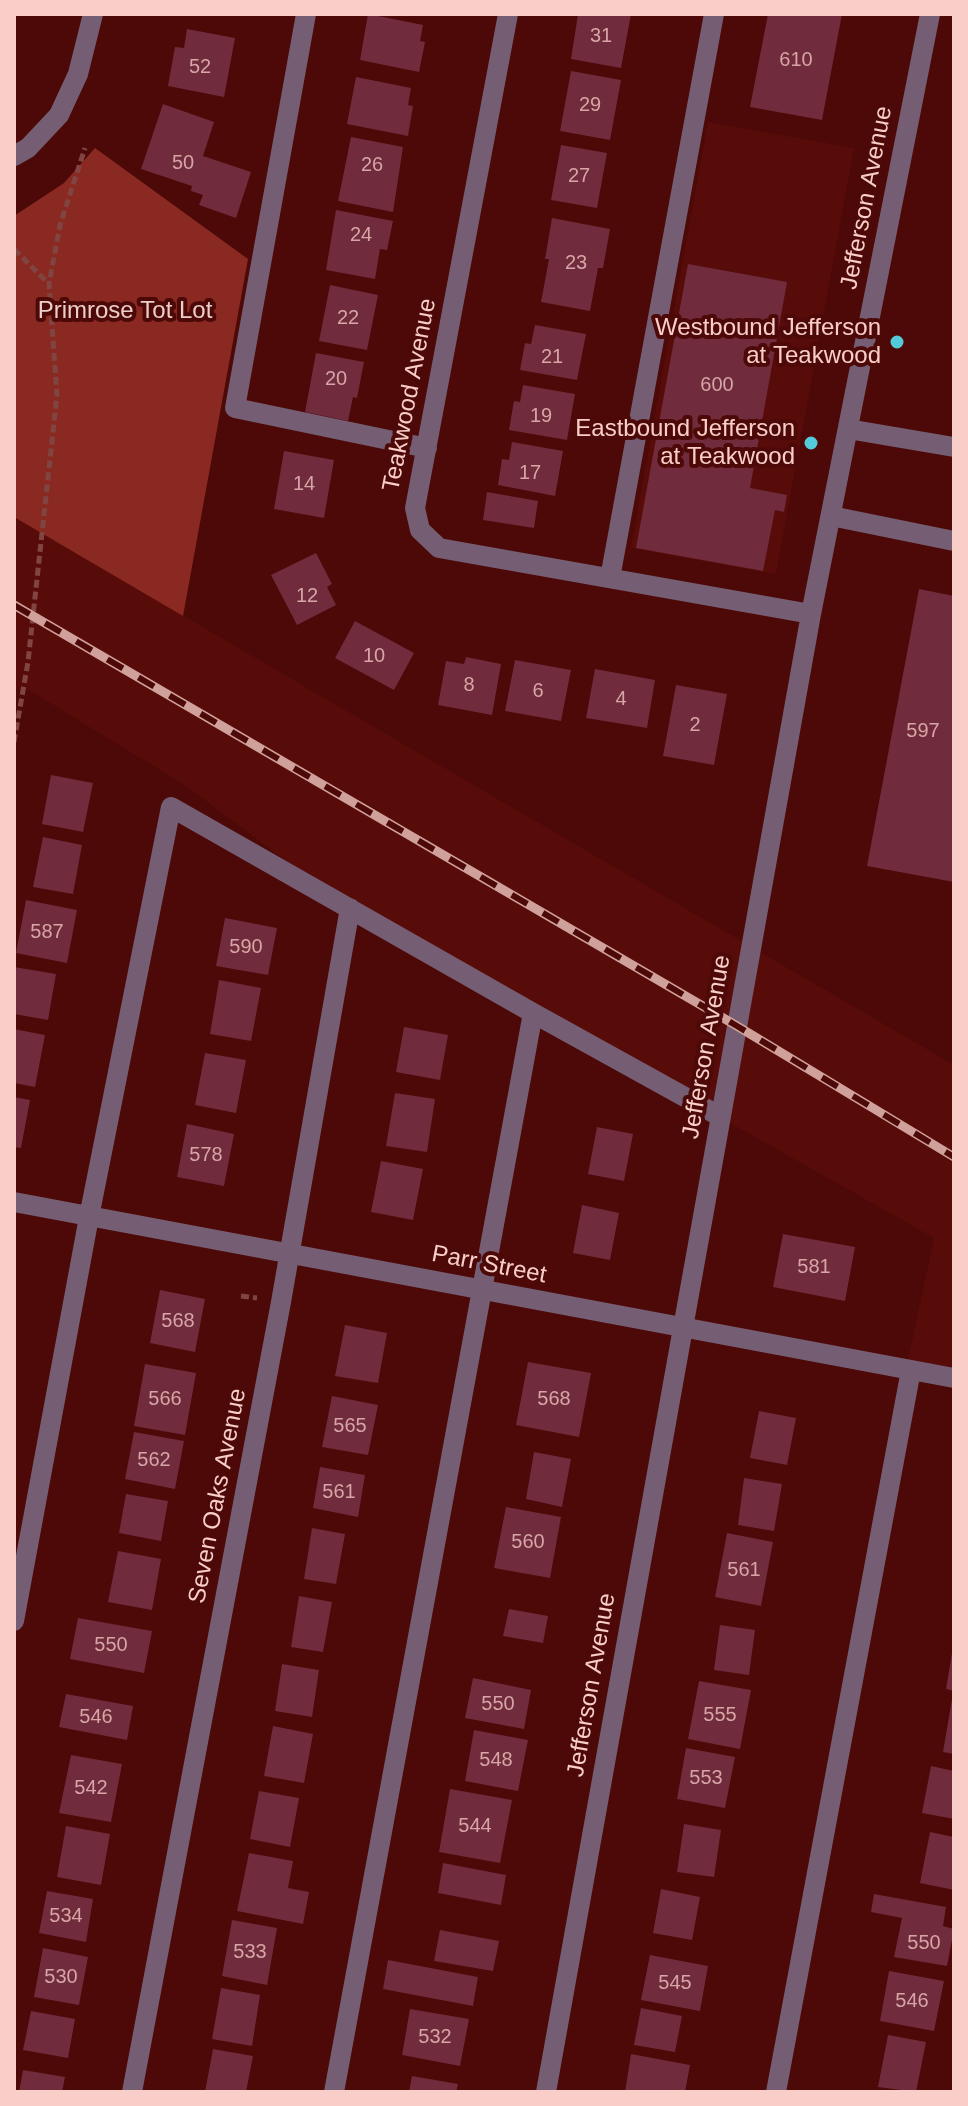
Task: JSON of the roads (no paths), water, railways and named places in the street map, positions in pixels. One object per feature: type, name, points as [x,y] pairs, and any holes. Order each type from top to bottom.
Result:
[{"type":"street","points":[[14,156],[28,148],[59,115],[78,74],[93,14]]},
{"type":"street","points":[[306,14],[235,408],[427,448]]},
{"type":"street","name":"Teakwood Avenue","points":[[508,14],[415,508],[420,530],[439,548],[811,614]]},
{"type":"street","points":[[610,578],[714,14]]},
{"type":"street","name":"Jefferson Avenue","points":[[546,2092],[811,614],[930,14]]},
{"type":"street","points":[[848,429],[954,447]]},
{"type":"street","points":[[831,516],[954,541]]},
{"type":"street","points":[[14,1621],[89,1217],[171,807],[721,1117]]},
{"type":"street","name":"Seven Oaks Avenue","points":[[132,2092],[290,1253],[350,908]]},
{"type":"street","points":[[334,2092],[533,1013]]},
{"type":"street","name":"Parr Street","points":[[14,1202],[954,1378]]},
{"type":"street","points":[[776,2092],[911,1370]]},
{"type":"railway","points":[[14,605],[737,1026],[954,1157]]},
{"type":"place","name":"Westbound Jefferson at Teakwood","points":[[897,342]]},
{"type":"place","name":"Eastbound Jefferson at Teakwood","points":[[811,443]]},
{"type":"park label","name":"Primrose Tot Lot","points":[[125,311]]}]
